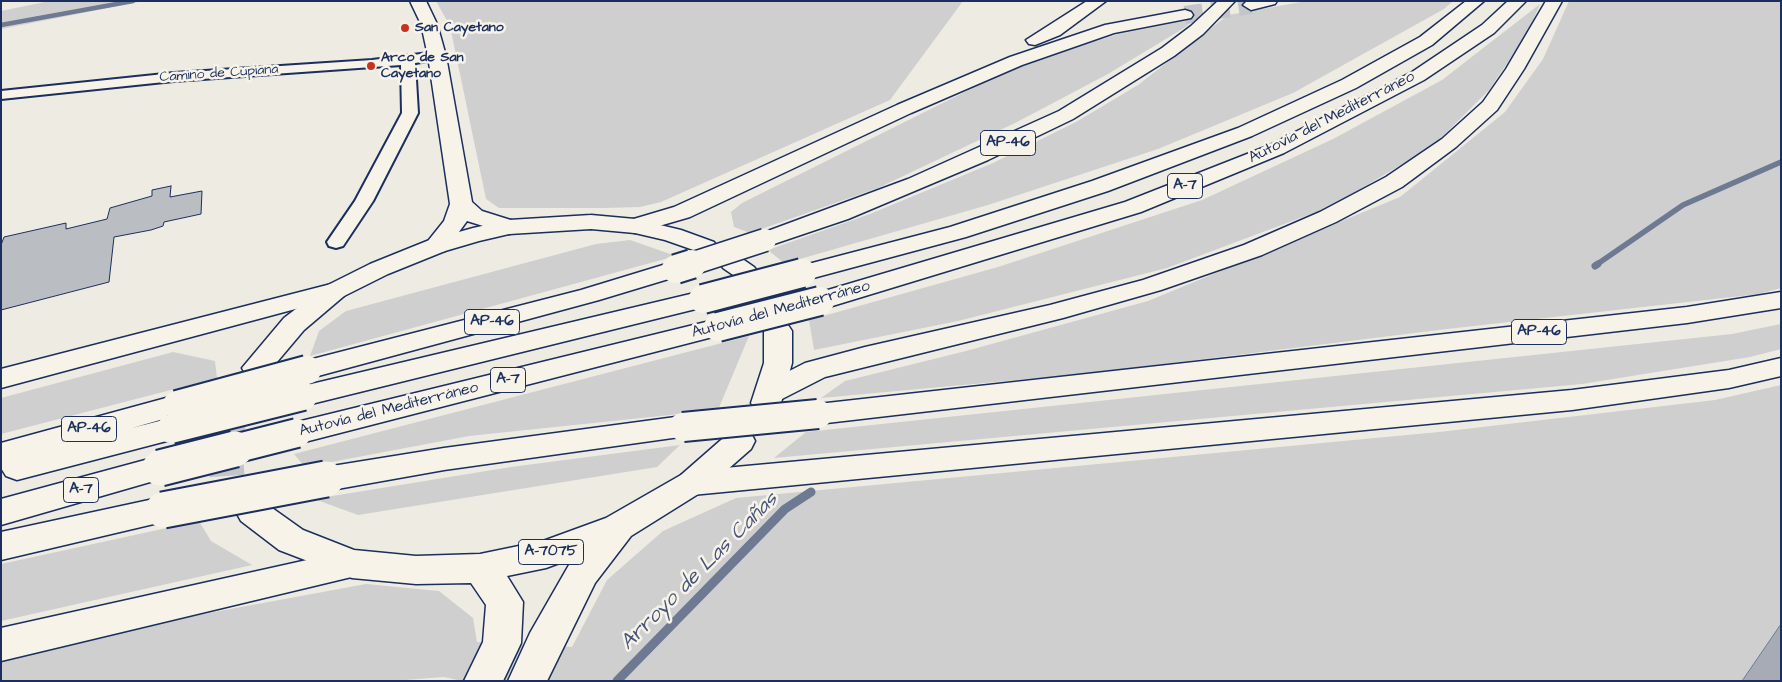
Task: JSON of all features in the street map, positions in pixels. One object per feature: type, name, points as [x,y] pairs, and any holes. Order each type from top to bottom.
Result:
[{"type":"main road","points":[[418,1],[429,24],[437,56],[461,204],[455,222],[436,246]]},
{"type":"main road","points":[[904,110],[1054,31],[1098,1]]},
{"type":"main road","name":"AP-46","points":[[305,383],[676,269],[840,214],[916,184],[1066,115],[1168,52],[1198,30],[1227,1]]},
{"type":"main road","points":[[1251,5],[1269,1]]},
{"type":"main road","name":"Autovía del Mediterráneo","points":[[1,472],[174,417],[305,383],[704,299],[958,232],[1100,186],[1245,132],[1349,84],[1426,41],[1476,1]]},
{"type":"main road","name":"Autovía del Mediterráneo","points":[[1,512],[160,468],[820,301],[1133,207],[1277,149],[1418,76],[1488,29],[1518,1]]},
{"type":"main road","points":[[778,331],[778,363],[768,398],[815,370],[864,356],[1054,312],[1152,285],[1253,250],[1328,218],[1402,176],[1449,143],[1490,106],[1515,69],[1554,1]]},
{"type":"main road","points":[[635,226],[682,212],[1016,61],[1067,42],[1111,29],[1186,15]]},
{"type":"main road","points":[[461,204],[474,216],[509,228]]},
{"type":"main road","points":[[256,368],[294,324],[335,292],[380,269],[436,246],[509,228],[591,222],[635,226],[673,235],[705,247]]},
{"type":"main road","points":[[1,379],[335,292]]},
{"type":"main road","name":"AP-46","points":[[1,546],[163,510],[326,479],[453,458],[683,427],[818,414],[1687,315],[1781,300]]},
{"type":"main road","points":[[692,483],[1572,400],[1729,379],[1781,367]]},
{"type":"main road","name":"AP-46","points":[[1,454],[174,417]]},
{"type":"main road","name":"A-7075","points":[[253,512],[290,540],[352,564],[416,570],[480,568],[546,554],[618,527],[692,483],[740,441]]},
{"type":"main road","name":"A-7075","points":[[528,681],[543,645],[582,572],[618,527]]},
{"type":"main road","points":[[1,645],[352,564]]},
{"type":"main road","points":[[480,568],[505,602],[502,643],[483,681]]},
{"type":"street","name":"Camino de Cupiana","points":[[1,95],[174,77],[408,60],[437,56]]},
{"type":"street","points":[[336,242],[364,201],[410,114],[408,60]]},
{"type":"shaded area","points":[[50,1],[144,1],[1,29],[1,11]]},
{"type":"shaded area","points":[[436,1],[963,1],[890,100],[661,202],[640,207],[499,208],[486,199],[450,26]]},
{"type":"shaded area","points":[[1307,1],[1453,1],[1444,9],[1293,93],[1158,149],[988,205],[793,261],[784,263],[768,250],[870,214],[993,163],[1076,122],[1138,85],[1228,15]]},
{"type":"shaded area","points":[[1569,1],[1781,1],[1781,288],[1759,294],[1447,329],[1083,374],[821,398],[845,381],[966,351],[1148,301],[1400,197],[1505,112],[1543,59]]},
{"type":"shaded area","points":[[1540,4],[1528,32],[1489,90],[1434,145],[1332,206],[1167,268],[958,321],[814,350],[809,320],[998,267],[1202,200],[1333,139],[1442,80]]},
{"type":"shaded area","points":[[1195,19],[1184,28],[1108,74],[1017,122],[878,188],[750,233],[734,227],[731,212],[742,203],[1023,63],[1119,34]]},
{"type":"shaded area","points":[[630,240],[676,256],[310,356],[319,331],[346,311],[596,244]]},
{"type":"shaded area","points":[[1781,324],[1781,349],[1750,357],[1582,384],[774,458],[806,432],[1732,334]]},
{"type":"shaded area","points":[[749,336],[718,410],[469,436],[305,467],[294,454]]},
{"type":"shaded area","points":[[173,352],[215,361],[217,378],[1,434],[1,398]]},
{"type":"shaded area","points":[[1781,385],[1781,624],[1742,681],[462,681],[444,677],[392,681],[1,681],[1,659],[84,636],[366,584],[439,591],[473,618],[477,642],[572,647],[607,580],[663,531],[736,498],[1439,432],[1715,400]]},
{"type":"shaded area","points":[[680,445],[657,467],[358,515],[314,499],[511,467]]},
{"type":"shaded area","points":[[199,521],[211,541],[252,565],[1,621],[1,564]]},
{"type":"shaded area","points":[[1781,624],[1781,681],[1742,681]]},
{"type":"building","points":[[171,186],[170,197],[202,191],[201,214],[164,222],[163,226],[151,230],[114,237],[109,282],[1,310],[1,245],[4,237],[66,223],[66,229],[107,219],[110,208],[152,196],[152,190]]},
{"type":"waterway","points":[[1,25],[133,1]]},
{"type":"waterway","points":[[1596,265],[1683,205],[1781,162]]},
{"type":"waterway","name":"Arroyo de Las Cañas","points":[[617,681],[785,509],[811,492]]},
{"type":"tunnel","points":[[1185,15],[1251,5]]},
{"type":"tunnel","points":[[225,450],[236,408],[243,394]]},
{"type":"tunnel","points":[[225,450],[227,476]]},
{"type":"place","name":"San Cayetano","points":[[405,28]]},
{"type":"place","name":"Arco de San Cayetano","points":[[371,66]]}]
